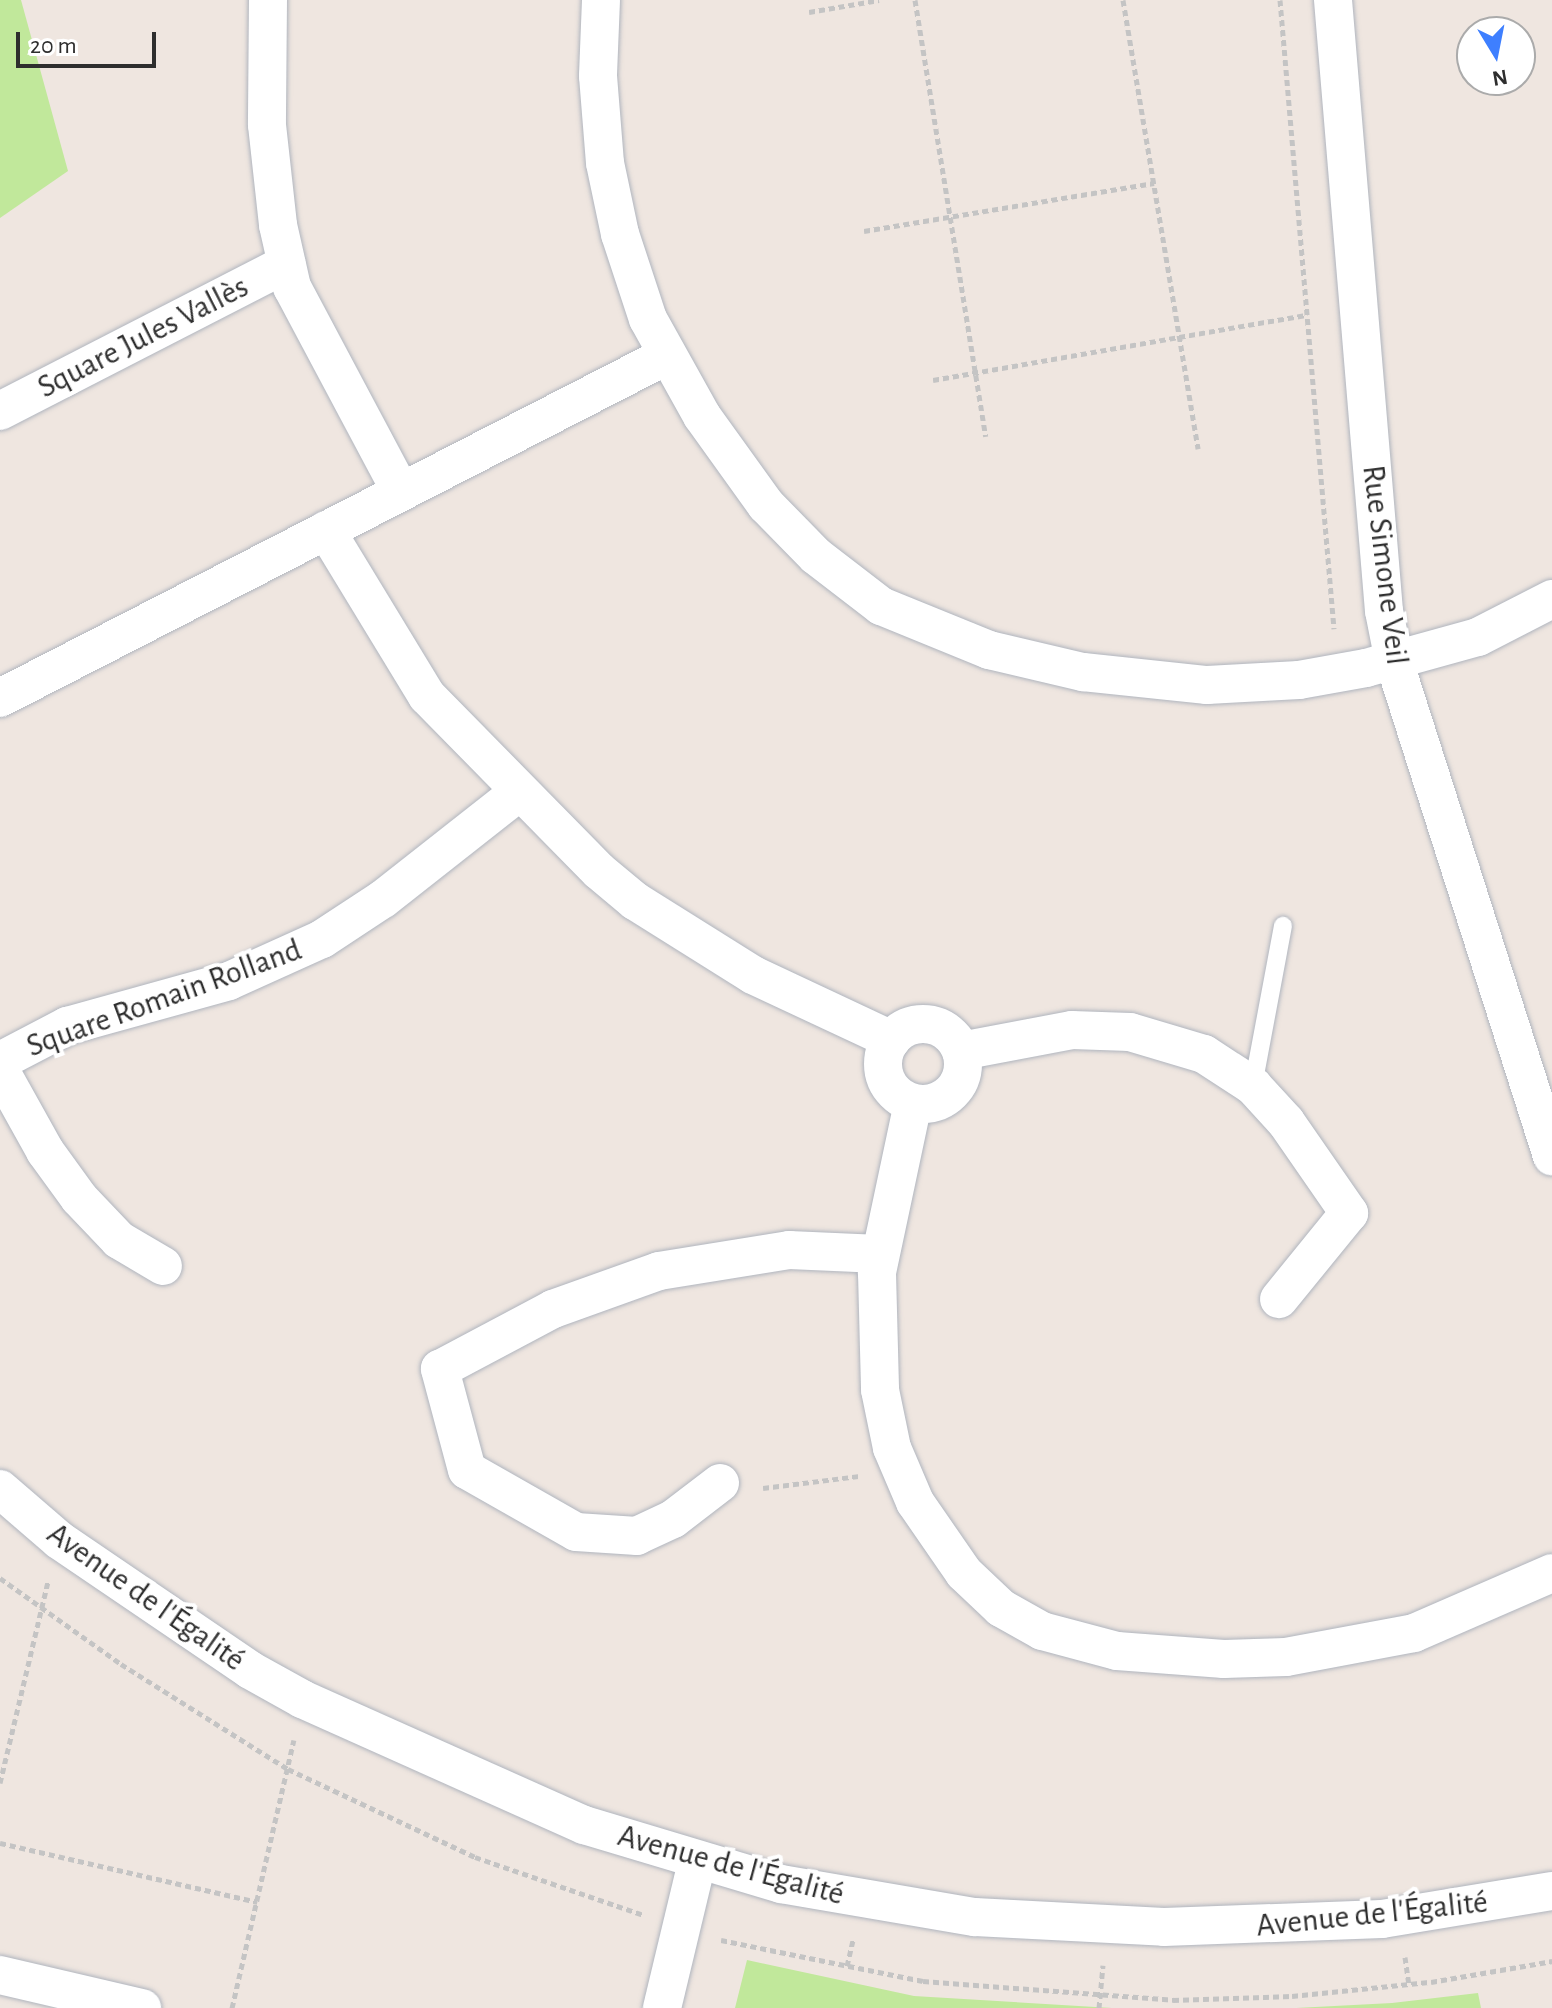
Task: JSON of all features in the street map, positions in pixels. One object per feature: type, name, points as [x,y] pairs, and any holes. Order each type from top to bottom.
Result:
[{"type":"street","name":"Square Jules Vallès","points":[[268,0],[267,125],[286,264],[300,307],[401,492]]},
{"type":"street","points":[[601,0],[598,76],[612,201],[648,319],[702,416],[780,522],[851,586],[909,622],[989,650],[1143,681],[1257,683],[1338,674],[1478,637],[1552,599]]},
{"type":"street","name":"Rue Simone Veil","points":[[1333,0],[1381,583],[1394,661],[1552,1156]]},
{"type":"street","name":"Square Jules Vallès","points":[[0,411],[286,264]]},
{"type":"street","points":[[0,698],[666,356]]},
{"type":"street","points":[[326,530],[427,696],[519,792],[635,901],[753,975],[892,1040]]},
{"type":"street","name":"Square Romain Rolland","points":[[0,1061],[67,1026],[229,981],[308,946],[383,899],[519,792]]},
{"type":"street","points":[[910,1026],[934,1026],[954,1038],[961,1051],[962,1075],[955,1089],[936,1102],[913,1103],[899,1096],[886,1077],[883,1061],[892,1040],[910,1026]]},
{"type":"street","points":[[961,1051],[1072,1030],[1130,1032],[1204,1054],[1253,1086],[1286,1122],[1349,1213],[1279,1299]]},
{"type":"street","name":"Square Romain Rolland","points":[[0,1070],[45,1151],[79,1198],[119,1240],[163,1266]]},
{"type":"street","points":[[913,1103],[880,1254],[876,1360],[885,1420],[901,1471],[929,1525],[982,1592],[1042,1631],[1117,1651],[1224,1659],[1353,1646],[1439,1625],[1552,1573]]},
{"type":"street","points":[[712,1489],[673,1519],[637,1536],[598,1536],[557,1523],[467,1470],[440,1369],[553,1309],[659,1271],[789,1250],[880,1254]]},
{"type":"street","name":"Avenue de l'Égalité","points":[[0,1489],[59,1540],[238,1662],[302,1699],[509,1795],[697,1862],[781,1884],[918,1910],[1164,1927],[1382,1919],[1552,1891]]},
{"type":"street","points":[[662,2008],[697,1862]]},
{"type":"street","points":[[0,1975],[142,2008]]},
{"type":"lane","points":[[1253,1086],[1283,926]]},
{"type":"path","points":[[809,12],[879,0]]},
{"type":"path","points":[[915,0],[973,374],[986,436]]},
{"type":"path","points":[[1123,0],[1198,449]]},
{"type":"path","points":[[1280,0],[1338,674]]},
{"type":"path","points":[[864,231],[1154,183]]},
{"type":"path","points":[[933,380],[1179,340],[1307,315]]},
{"type":"path","points":[[712,1489],[901,1471]]},
{"type":"path","points":[[0,1783],[59,1540]]},
{"type":"path","points":[[232,2008],[302,1699]]},
{"type":"path","points":[[0,1843],[257,1902]]},
{"type":"green space","points":[[0,0],[21,0],[68,171],[0,218]]},
{"type":"green space","points":[[747,1960],[914,1996],[1112,2008],[735,2008]]},
{"type":"green space","points":[[1478,1993],[1481,2008],[1296,2008],[1392,2003]]}]
